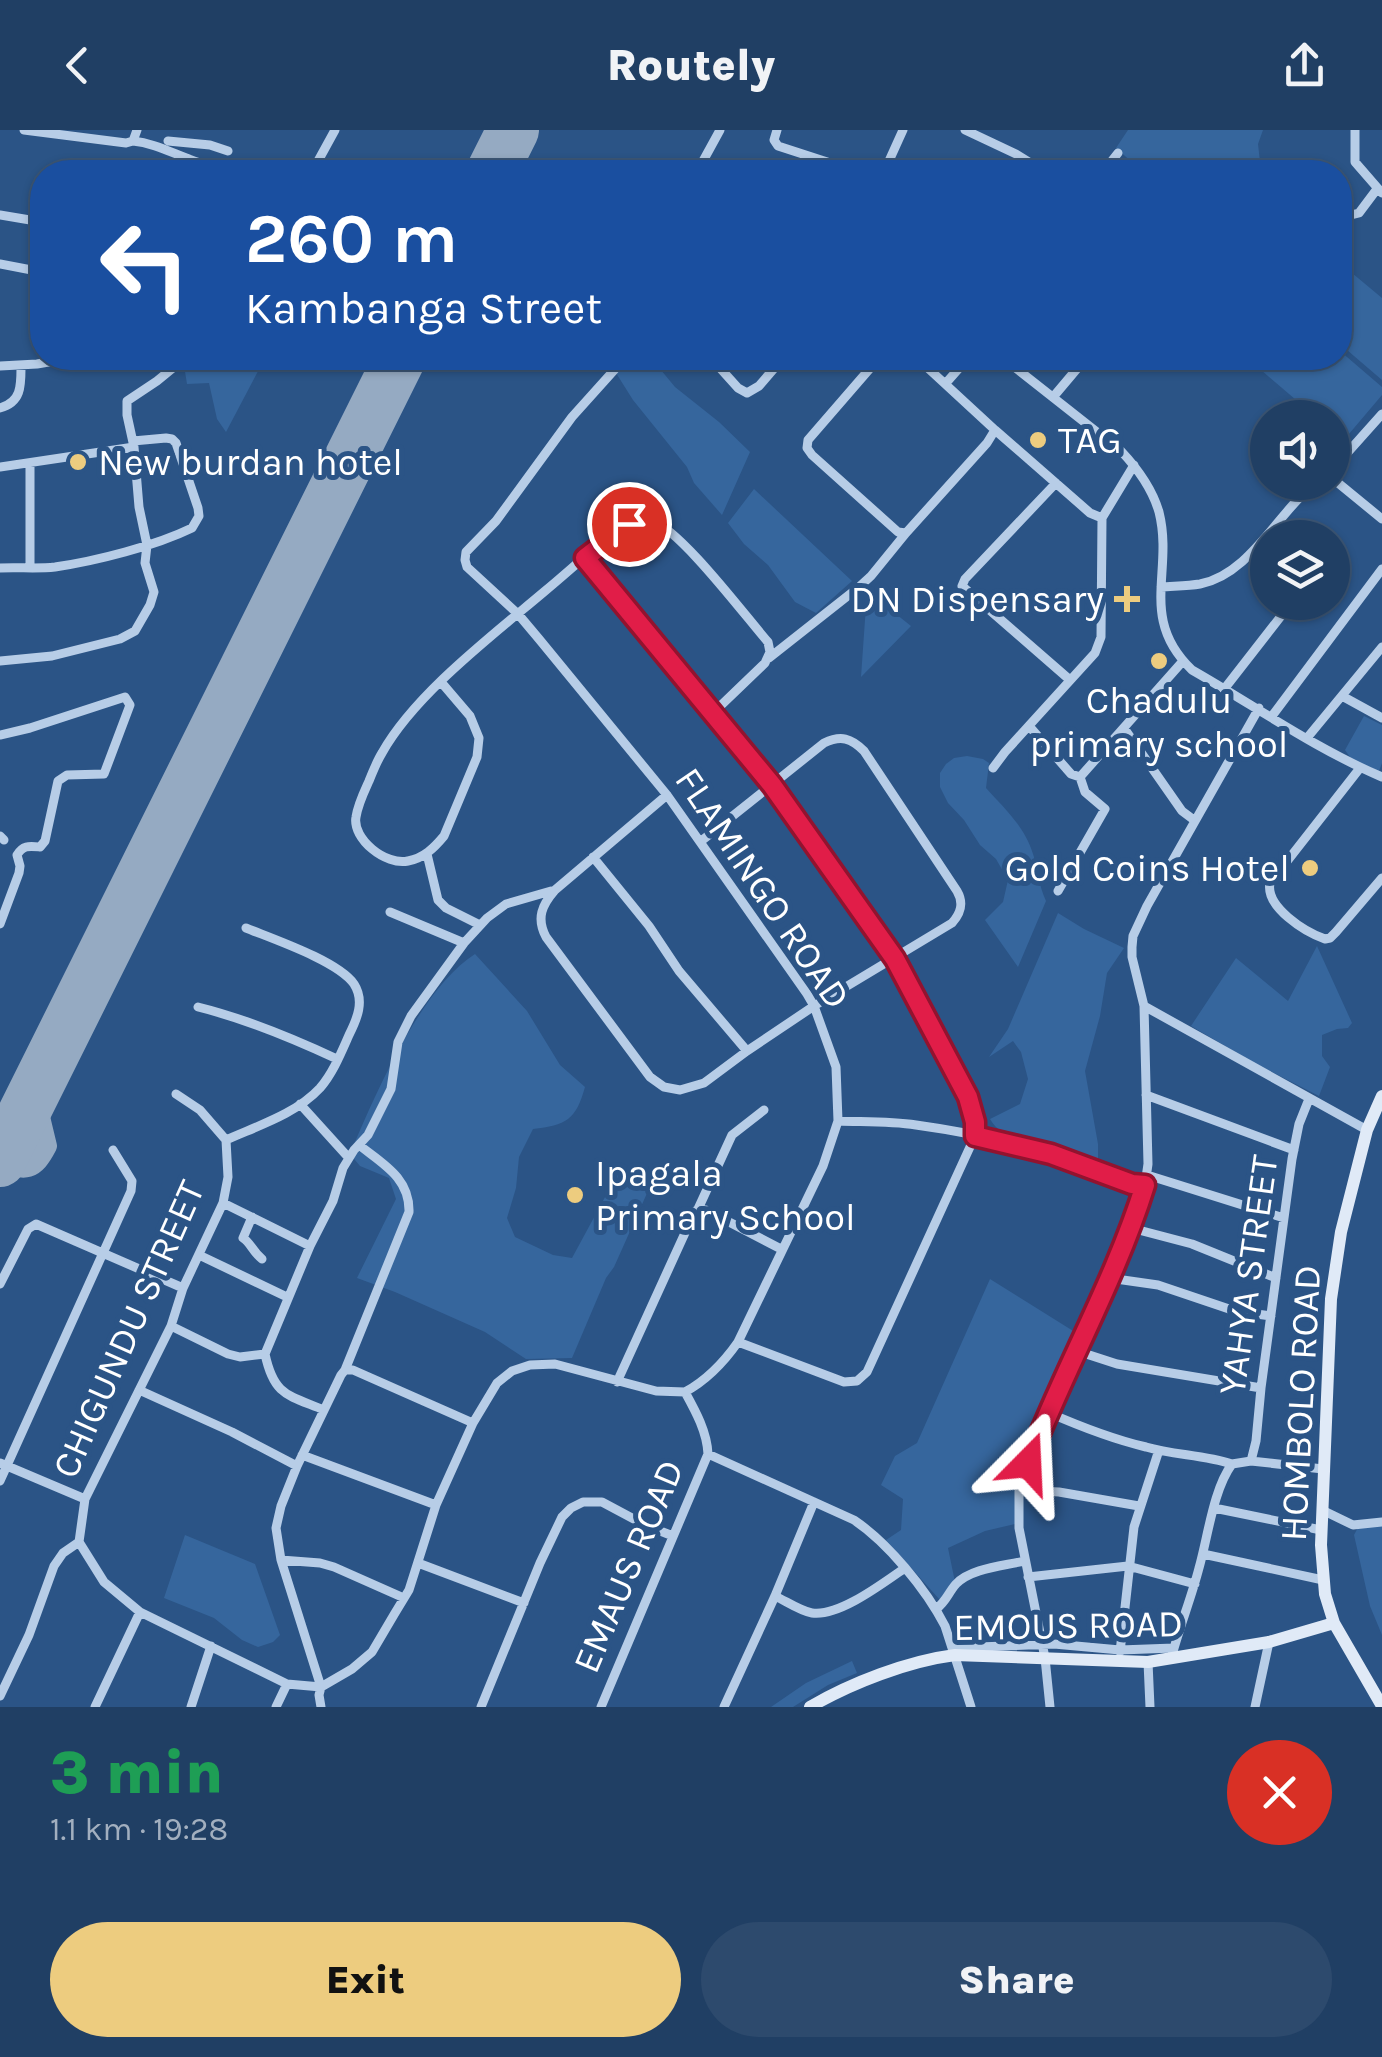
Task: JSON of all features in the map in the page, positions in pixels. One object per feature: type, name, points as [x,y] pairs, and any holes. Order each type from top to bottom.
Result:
[{"type":"street","points":[[24,130],[126,143],[135,135],[148,142],[167,140],[228,151]]},
{"type":"street","points":[[319,160],[335,130]]},
{"type":"street","points":[[703,160],[720,130]]},
{"type":"street","points":[[777,130],[774,140],[778,146],[820,160]]},
{"type":"street","points":[[889,160],[903,130]]},
{"type":"street","points":[[965,130],[1024,160]]},
{"type":"street","points":[[1352,215],[1380,191],[1355,162],[1354,130]]},
{"type":"street","points":[[167,140],[190,160]]},
{"type":"street","points":[[1112,160],[1118,152]]},
{"type":"street","points":[[805,160],[807,156]]},
{"type":"street","points":[[0,215],[30,220]]},
{"type":"street","points":[[0,264],[30,270]]},
{"type":"street","points":[[0,366],[30,364]]},
{"type":"street","points":[[0,408],[9,406],[18,396],[21,365]]},
{"type":"street","points":[[0,661],[81,650],[120,639],[135,630],[150,605],[154,592],[146,573],[146,545],[127,401],[171,370]]},
{"type":"street","name":"FLAMINGO ROAD","points":[[613,370],[572,418],[496,521],[466,552],[464,560],[518,614],[668,795],[814,1006],[836,1067],[838,1121],[823,1166],[738,1342],[701,1384],[686,1392]]},
{"type":"street","points":[[722,370],[747,392],[760,386],[773,370]]},
{"type":"street","points":[[869,370],[808,440],[808,448],[898,532],[906,533]]},
{"type":"street","points":[[931,370],[1090,513],[1102,518]]},
{"type":"street","points":[[946,383],[957,370]]},
{"type":"street","points":[[1019,370],[1121,452],[1149,487],[1159,514],[1160,610],[1167,636],[1183,661],[1308,738],[1382,776]]},
{"type":"street","points":[[1054,396],[1076,370]]},
{"type":"street","points":[[1350,450],[1382,414]]},
{"type":"street","points":[[713,713],[769,658],[871,576],[995,430]]},
{"type":"street","points":[[0,468],[172,438],[199,516],[192,528],[87,561],[52,567],[0,568]]},
{"type":"street","points":[[30,464],[30,567]]},
{"type":"street","points":[[993,768],[1095,653],[1100,637],[1102,518],[1134,466]]},
{"type":"street","points":[[1056,483],[962,586],[1070,680]]},
{"type":"street","points":[[1350,493],[1382,519]]},
{"type":"street","points":[[1280,520],[1296,500]]},
{"type":"street","points":[[441,682],[470,716],[478,738],[477,758],[444,836],[427,854],[405,862],[388,858],[370,847],[355,820],[382,753],[406,718],[441,682],[518,614],[629,524],[646,520],[669,530],[768,642],[769,658]]},
{"type":"street","points":[[1161,587],[1203,584],[1250,555]]},
{"type":"street","points":[[585,558],[772,785],[895,959],[968,1097],[975,1122],[975,1136],[867,1372],[857,1381],[844,1382],[738,1342]]},
{"type":"street","points":[[1272,716],[1382,569]]},
{"type":"street","points":[[1225,688],[1278,620]]},
{"type":"street","points":[[1308,738],[1382,647]]},
{"type":"street","points":[[1080,777],[1183,661]]},
{"type":"street","points":[[1342,696],[1382,718]]},
{"type":"street","points":[[0,735],[125,698],[130,705],[104,774],[67,775],[58,781],[45,841],[40,846],[21,848],[17,855],[20,873],[0,924]]},
{"type":"street","points":[[1050,1707],[1044,1651],[1019,1528],[1020,1490],[1047,1412],[1132,1228],[1146,1180],[1144,1006],[1132,958],[1134,936],[1194,820],[1259,708]]},
{"type":"street","points":[[1028,726],[1072,774],[1080,777]]},
{"type":"street","points":[[1124,728],[1182,810],[1194,820]]},
{"type":"street","points":[[668,795],[554,890],[542,906],[540,920],[542,929],[650,1077],[671,1089],[704,1083],[814,1006],[895,959],[958,916],[958,891],[864,751],[850,740],[836,738],[824,743],[700,842]]},
{"type":"street","points":[[1360,768],[1270,884],[1268,892],[1272,902],[1292,920],[1318,936],[1330,938],[1382,878]]},
{"type":"street","points":[[1058,891],[1105,809],[1084,792],[1080,777]]},
{"type":"street","points":[[427,854],[438,900],[480,925]]},
{"type":"street","points":[[593,857],[747,1051]]},
{"type":"street","points":[[324,1410],[278,1388],[265,1354],[310,1246],[334,1202],[348,1157],[368,1136],[391,1089],[398,1042],[411,1016],[480,925],[506,904],[554,890]]},
{"type":"street","points":[[390,912],[464,944]]},
{"type":"street","name":"CHIGUNDU STREET","points":[[226,1140],[300,1104],[320,1087],[338,1060],[358,1016],[360,1001],[354,984],[331,966],[246,928]]},
{"type":"street","points":[[1144,1006],[1367,1130]]},
{"type":"street","points":[[198,1007],[273,1030],[338,1060]]},
{"type":"street","name":"CHIGUNDU STREET","points":[[79,1542],[85,1499],[171,1326],[183,1288],[223,1203],[228,1176],[226,1140],[200,1110],[176,1094]]},
{"type":"street","points":[[1146,1095],[1294,1150]]},
{"type":"street","name":"HOMBOLO ROAD","points":[[1382,1096],[1367,1130],[1341,1232],[1331,1300],[1322,1510],[1323,1580],[1334,1623],[1382,1706]]},
{"type":"street","name":"YAHYA STREET","points":[[1251,1461],[1294,1150],[1309,1099]]},
{"type":"street","points":[[300,1104],[348,1157]]},
{"type":"street","points":[[617,1382],[732,1135],[764,1110]]},
{"type":"street","points":[[838,1121],[913,1124],[975,1136],[1051,1154],[1132,1184],[1146,1180],[1284,1218]]},
{"type":"street","points":[[321,1707],[321,1688],[281,1560],[276,1528],[296,1466],[345,1370],[409,1212],[410,1199],[399,1177],[358,1146]]},
{"type":"street","points":[[0,1481],[3,1464],[132,1185],[113,1150]]},
{"type":"street","points":[[223,1203],[310,1246]]},
{"type":"street","points":[[698,1209],[781,1249]]},
{"type":"street","points":[[252,1217],[243,1238],[262,1259]]},
{"type":"street","points":[[0,1284],[25,1234],[32,1225],[41,1225],[183,1288]]},
{"type":"street","points":[[1132,1228],[1192,1244],[1276,1278]]},
{"type":"street","points":[[199,1255],[287,1298]]},
{"type":"street","points":[[1109,1278],[1158,1285],[1235,1311],[1271,1316]]},
{"type":"street","points":[[171,1326],[240,1357],[265,1354]]},
{"type":"street","points":[[1077,1351],[1117,1364],[1261,1388]]},
{"type":"street","points":[[0,1696],[30,1635],[54,1566],[63,1553],[79,1542],[104,1582],[140,1612],[288,1684],[321,1688],[372,1652],[404,1598],[436,1505],[473,1423],[497,1384],[512,1371],[555,1364],[656,1391],[686,1392]]},
{"type":"street","points":[[345,1370],[353,1370],[473,1423]]},
{"type":"street","points":[[140,1390],[296,1466]]},
{"type":"street","name":"EMAUS ROAD","points":[[602,1707],[708,1454],[699,1418],[686,1392]]},
{"type":"street","points":[[1047,1412],[1081,1427],[1159,1450],[1198,1454],[1232,1464],[1251,1461],[1323,1469]]},
{"type":"street","points":[[1159,1450],[1139,1506],[1128,1566],[1120,1655],[1173,1653],[1214,1508],[1232,1464]]},
{"type":"street","points":[[708,1454],[867,1529],[905,1568],[936,1609],[971,1707]]},
{"type":"street","points":[[302,1455],[436,1505]]},
{"type":"street","points":[[3,1464],[85,1499]]},
{"type":"street","points":[[1020,1490],[1059,1492],[1139,1506]]},
{"type":"street","points":[[481,1707],[562,1517],[578,1504],[593,1500],[673,1536]]},
{"type":"street","points":[[724,1707],[814,1502]]},
{"type":"street","points":[[1214,1508],[1322,1530]]},
{"type":"street","points":[[1322,1510],[1353,1525],[1382,1522]]},
{"type":"street","points":[[1203,1554],[1323,1580]]},
{"type":"street","points":[[281,1560],[320,1563],[404,1598]]},
{"type":"street","points":[[936,1609],[968,1575],[1024,1561]]},
{"type":"street","points":[[418,1563],[524,1603]]},
{"type":"street","points":[[1028,1577],[1128,1566],[1195,1584]]},
{"type":"street","points":[[775,1596],[817,1614],[857,1600],[905,1568]]},
{"type":"street","points":[[95,1707],[140,1612]]},
{"type":"street","name":"EMOUS ROAD","points":[[810,1707],[866,1680],[954,1652],[1044,1651],[1120,1655],[1148,1662],[1173,1653],[1269,1642],[1334,1623]]},
{"type":"street","points":[[1255,1707],[1269,1642]]},
{"type":"street","points":[[190,1707],[211,1646]]},
{"type":"street","points":[[1148,1662],[1150,1707]]},
{"type":"street","points":[[276,1707],[288,1684]]},
{"type":"shaded area","points":[[1128,130],[1263,130],[1258,144],[1260,160],[1130,160],[1116,148]]},
{"type":"shaded area","points":[[1352,273],[1382,298],[1382,380],[1352,354]]},
{"type":"shaded area","points":[[1352,361],[1382,387],[1382,395],[1350,433],[1350,400],[1296,400],[1261,370],[1352,370]]},
{"type":"shaded area","points":[[185,370],[259,370],[226,432],[217,419],[209,383],[187,384]]},
{"type":"shaded area","points":[[661,370],[750,452],[722,515],[694,483],[687,467],[616,373]]},
{"type":"shaded area","points":[[754,489],[852,581],[816,613],[795,602],[768,565],[728,523]]},
{"type":"shaded area","points":[[867,591],[911,626],[861,677]]},
{"type":"shaded area","points":[[1364,716],[1382,725],[1379,771],[1352,760],[1345,750]]},
{"type":"shaded area","points":[[967,756],[989,763],[986,788],[1025,835],[1046,901],[1018,967],[985,920],[1003,902],[1008,880],[940,787],[940,773],[946,764]]},
{"type":"shaded area","points":[[1058,913],[1124,948],[1107,973],[1085,1071],[1098,1160],[1066,1147],[1012,1136],[990,1119],[1020,1104],[1028,1079],[1021,1052],[1013,1041],[989,1057],[1008,1029]]},
{"type":"shaded area","points":[[1317,946],[1352,1023],[1348,1028],[1322,1035],[1322,1056],[1330,1067],[1319,1096],[1191,1026],[1236,958],[1288,1001]]},
{"type":"shaded area","points":[[475,954],[527,1011],[560,1065],[585,1087],[573,1114],[562,1123],[533,1129],[519,1157],[516,1188],[507,1218],[515,1237],[553,1255],[572,1258],[617,1175],[648,1191],[572,1358],[526,1359],[485,1332],[357,1278],[396,1199],[389,1178],[360,1166],[350,1154],[386,1074],[418,1017],[455,970]]},
{"type":"shaded area","points":[[990,1279],[1078,1334],[1017,1474],[1015,1524],[985,1531],[948,1548],[955,1582],[940,1600],[886,1540],[901,1530],[903,1499],[881,1485],[895,1456],[917,1443]]},
{"type":"shaded area","points":[[1362,1520],[1382,1520],[1382,1635],[1370,1606],[1354,1535]]},
{"type":"shaded area","points":[[185,1535],[255,1564],[280,1635],[273,1642],[258,1647],[214,1618],[164,1598]]},
{"type":"shaded area","points":[[852,1661],[857,1673],[828,1685],[793,1707],[771,1707],[806,1683]]},
{"type":"taxiway","points":[[0,1161],[28,1167],[47,1146],[34,1092]]},
{"type":"runway","points":[[498,160],[513,130]]},
{"type":"runway","points":[[0,1161],[394,370]]},
{"type":"place","name":"TAG","points":[[1038,440]]},
{"type":"place","name":"New burdan hotel","points":[[78,462]]},
{"type":"place","name":"DN Dispensary","points":[[1127,599]]},
{"type":"place","name":"Chadulu primary school","points":[[1159,661]]},
{"type":"place","name":"Gold Coins Hotel","points":[[1310,868]]},
{"type":"place","name":"Ipagala Primary School","points":[[575,1195]]},
{"type":"route","points":[[629,524],[585,558],[772,785],[895,959],[968,1097],[975,1136],[1051,1154],[1132,1184],[1145,1185],[1132,1228],[1047,1412],[1028,1463]]}]
